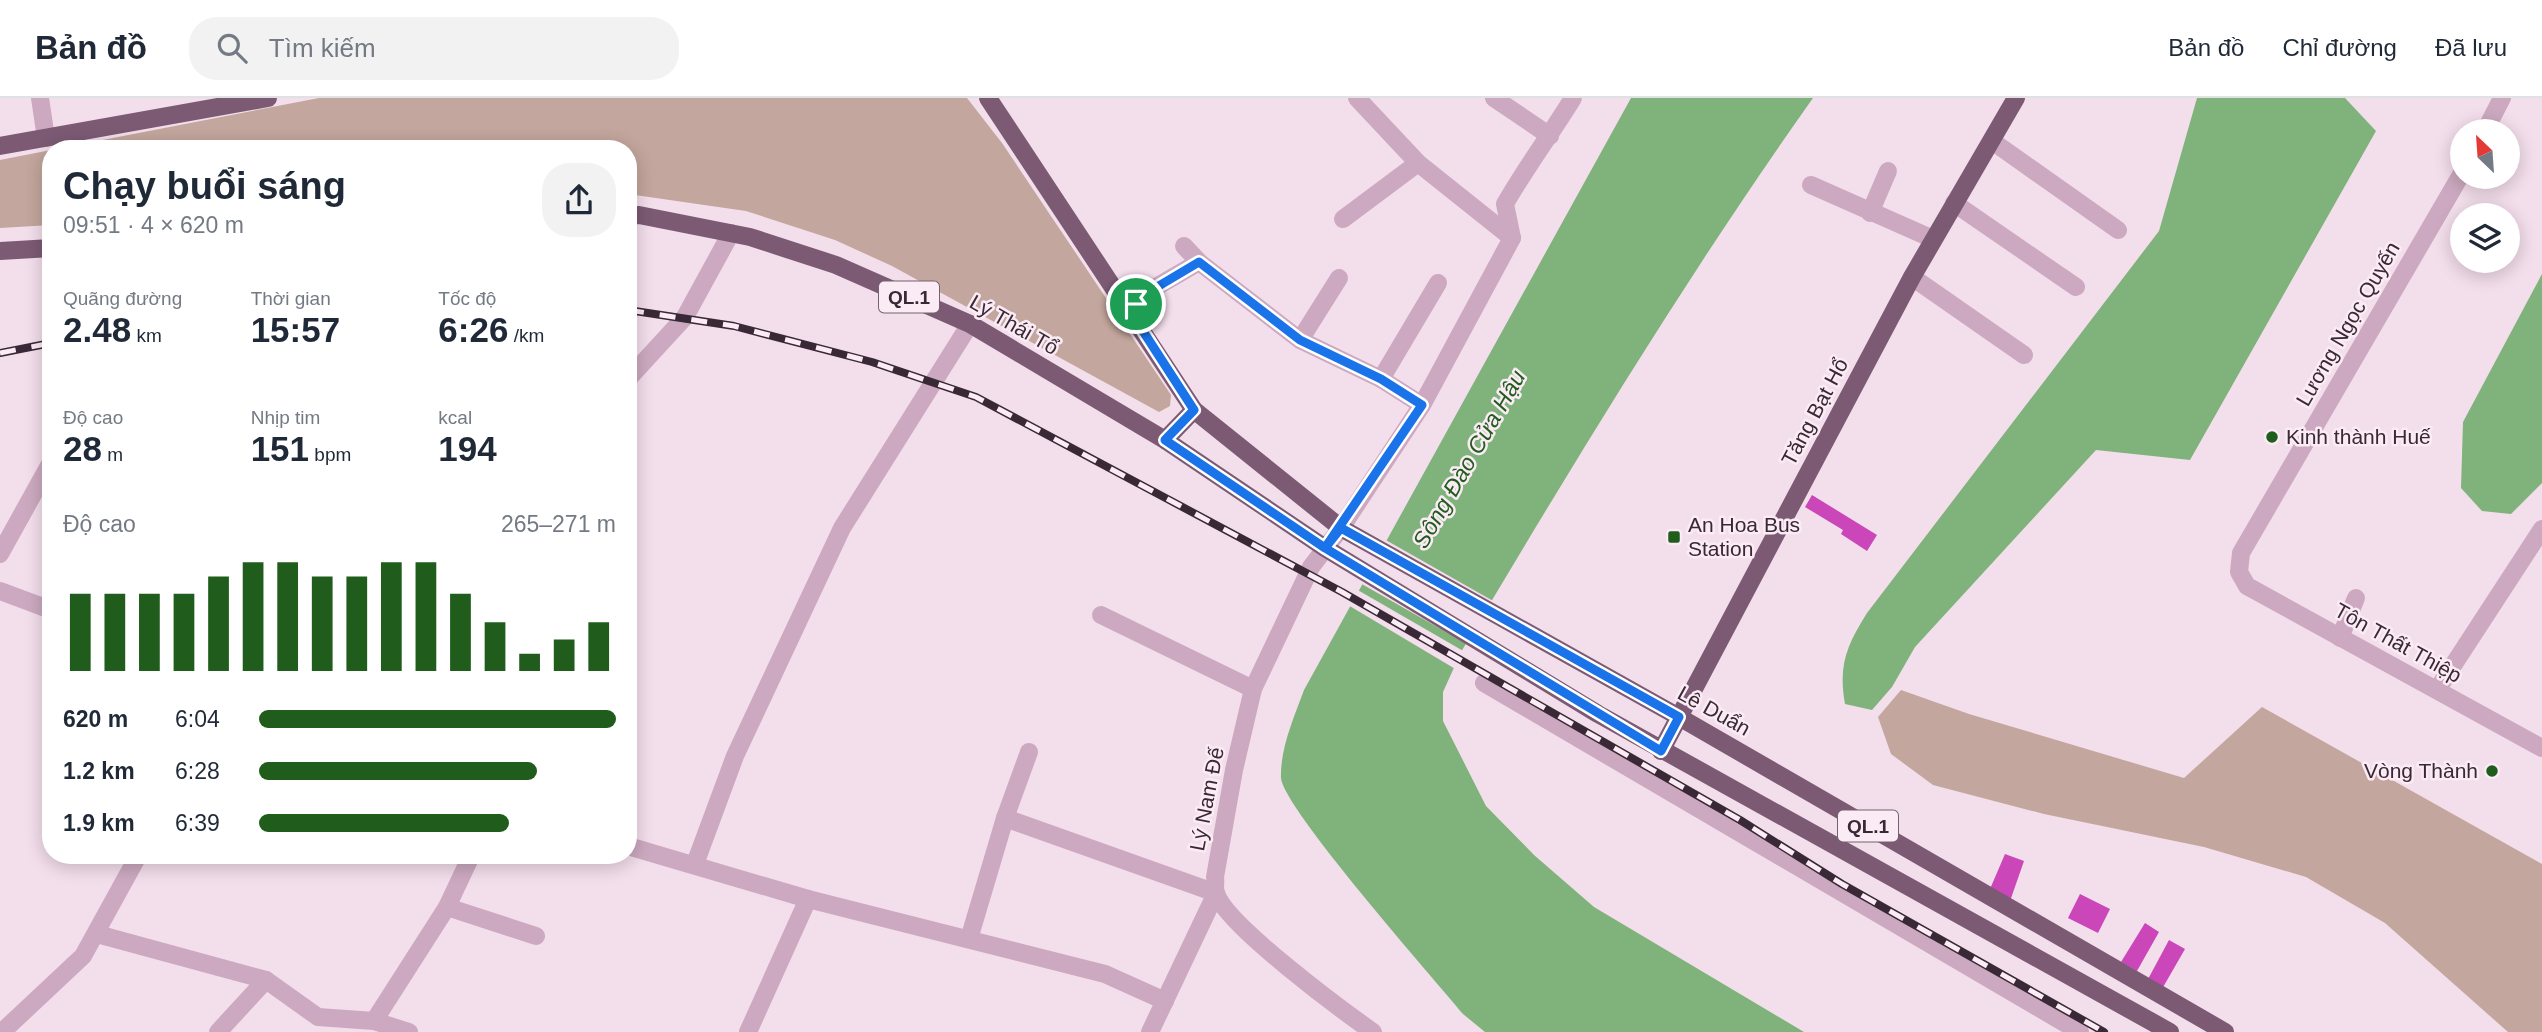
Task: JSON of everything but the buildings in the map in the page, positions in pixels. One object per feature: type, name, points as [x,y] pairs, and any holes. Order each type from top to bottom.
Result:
[{"type":"main road","points":[[0,146],[234,101],[268,98]]},
{"type":"main road","name":"QL.1","points":[[988,98],[1194,410]]},
{"type":"main road","name":"Tăng Bạt Hổ","points":[[1661,751],[1912,277],[2016,98]]},
{"type":"main road","name":"Lý Thái Tổ","points":[[637,215],[732,233],[836,265],[970,324],[1165,440]]},
{"type":"main road","points":[[0,251],[42,249]]},
{"type":"main road","points":[[1165,440],[1194,410]]},
{"type":"main road","name":"Lê Duẩn","points":[[1194,410],[1347,532],[1509,625],[1679,717],[2225,1032]]},
{"type":"main road","name":"QL.1","points":[[1165,440],[1330,550],[1661,751],[2170,1032]]},
{"type":"street","points":[[40,98],[46,138]]},
{"type":"street","points":[[1357,98],[1418,163],[1512,238]]},
{"type":"street","points":[[1494,98],[1550,136]]},
{"type":"street","points":[[1512,238],[1506,204],[1530,160],[1550,136],[1573,98]]},
{"type":"street","points":[[2491,119],[2502,98]]},
{"type":"street","points":[[1992,141],[2118,230]]},
{"type":"street","points":[[1343,219],[1418,163]]},
{"type":"street","points":[[1870,214],[1888,171]]},
{"type":"street","points":[[1811,185],[1870,214],[1933,239]]},
{"type":"street","name":"Lương Ngọc Quyến","points":[[2239,572],[2241,553],[2453,189]]},
{"type":"street","points":[[1954,203],[2076,287]]},
{"type":"street","points":[[637,369],[685,317],[732,233]]},
{"type":"street","name":"Lý Nam Đế","points":[[1216,893],[1215,877],[1234,770],[1253,689],[1307,573],[1347,532],[1422,405],[1512,238]]},
{"type":"street","points":[[1184,246],[1199,262],[1300,340],[1381,379],[1422,405]]},
{"type":"street","points":[[1130,311],[1157,287],[1199,262]]},
{"type":"street","points":[[1912,277],[2024,355]]},
{"type":"street","points":[[1300,340],[1339,278]]},
{"type":"street","points":[[1381,379],[1438,283]]},
{"type":"street","points":[[695,864],[736,756],[842,528],[970,324]]},
{"type":"street","points":[[0,554],[42,478]]},
{"type":"street","points":[[2437,691],[2542,529]]},
{"type":"street","name":"Tôn Thất Thiệp","points":[[2239,572],[2247,586],[2542,748]]},
{"type":"street","points":[[0,591],[42,607]]},
{"type":"street","points":[[2340,638],[2356,598]]},
{"type":"street","points":[[1101,615],[1253,689]]},
{"type":"street","points":[[1485,683],[2080,1032]]},
{"type":"street","points":[[969,939],[1004,818],[1029,752]]},
{"type":"street","points":[[1004,818],[1216,893],[1228,911],[1279,960],[1373,1032]]},
{"type":"street","points":[[637,848],[808,899],[1105,974],[1165,1001]]},
{"type":"street","points":[[2,1032],[83,956],[134,864]]},
{"type":"street","points":[[374,1021],[447,907],[467,864]]},
{"type":"street","points":[[1150,1032],[1216,893]]},
{"type":"street","points":[[748,1032],[808,899]]},
{"type":"street","points":[[447,907],[536,936]]},
{"type":"street","points":[[97,934],[265,980],[318,1017],[374,1021],[409,1032]]},
{"type":"street","points":[[218,1032],[265,980]]},
{"type":"shaded area","points":[[319,98],[967,98],[1002,143],[1171,395],[1170,406],[1159,412],[892,266],[835,240],[746,211],[637,195],[637,140],[102,140]]},
{"type":"shaded area","points":[[42,152],[42,226],[0,228],[0,160]]},
{"type":"shaded area","points":[[1901,690],[1969,714],[2184,778],[2262,707],[2542,864],[2542,1032],[2508,1032],[2385,923],[2306,877],[2204,847],[2044,814],[1933,785],[1891,754],[1878,717]]},
{"type":"water","name":"Sông Đào Cửa Hậu","points":[[1631,98],[1813,98],[1675,302],[1461,652],[1443,692],[1443,721],[1486,806],[1534,855],[1594,907],[1804,1032],[1485,1032],[1463,1014],[1332,857],[1306,823],[1288,795],[1281,778],[1285,745],[1304,690]]},
{"type":"water","points":[[2197,98],[2345,98],[2376,131],[2190,460],[2096,450],[1915,647],[1892,687],[1872,710],[1845,704],[1843,678],[1846,656],[1867,613],[2159,231]]},
{"type":"water","points":[[2542,274],[2542,483],[2511,514],[2482,511],[2461,488],[2463,422]]},
{"type":"pier","points":[[1384,539],[1495,602],[1469,645],[1360,583]]},
{"type":"pier","points":[[1356,589],[1465,652],[1457,670],[1348,605]]},
{"type":"railway","points":[[637,311],[734,326],[872,362],[976,397],[1342,592],[1740,820],[1842,884],[2104,1032]]},
{"type":"railway","points":[[0,353],[42,345]]},
{"type":"place","name":"Kinh thành Huế","points":[[2272,437]]},
{"type":"place","name":"An Hoa Bus Station","points":[[1674,537]]},
{"type":"place","name":"Vòng Thành","points":[[2492,771]]},
{"type":"route","points":[[1136,304],[1130,311],[1194,410],[1165,440],[1325,548],[1341,528],[1563,655],[1679,717],[1661,751],[1325,548],[1422,405],[1381,379],[1300,340],[1199,262],[1157,287],[1136,304]]}]
